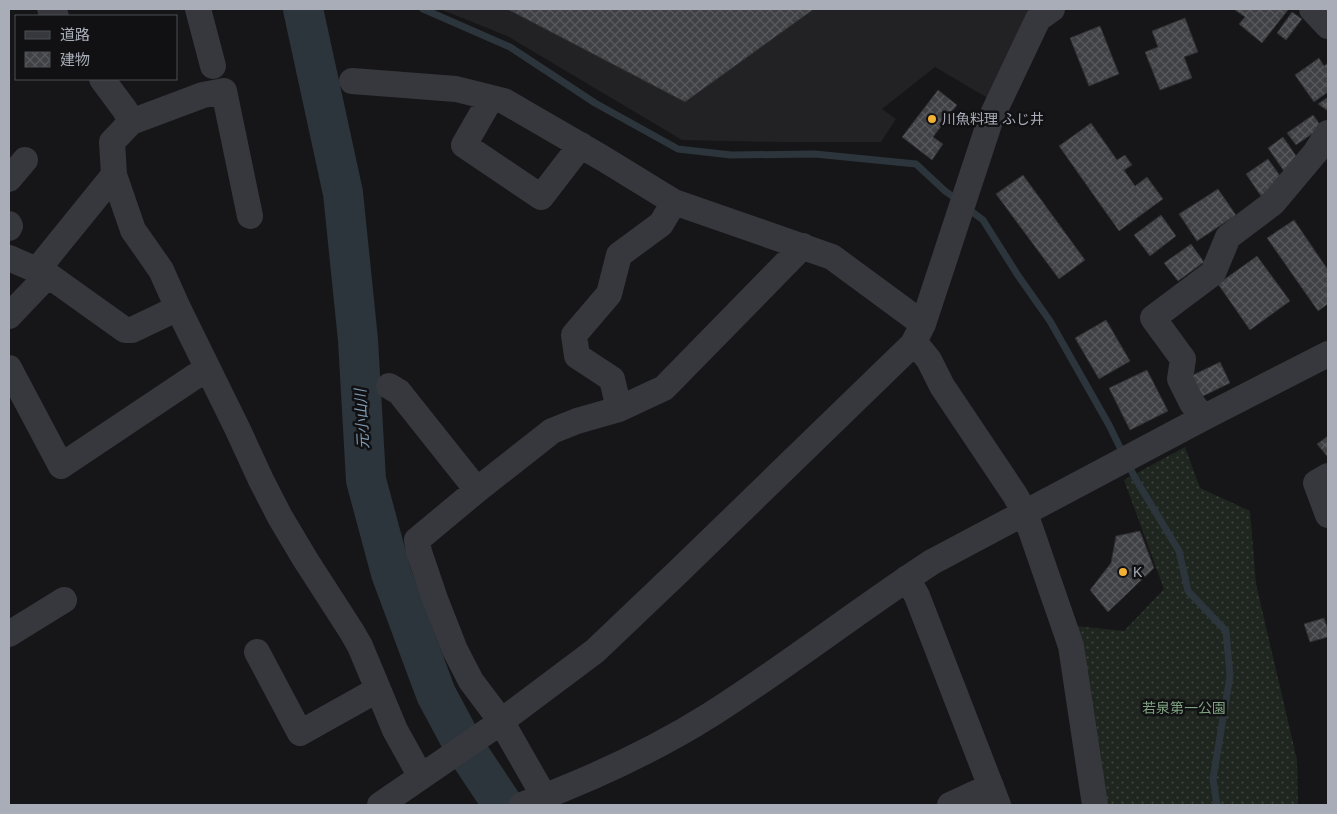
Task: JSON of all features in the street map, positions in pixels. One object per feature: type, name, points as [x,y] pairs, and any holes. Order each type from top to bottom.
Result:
[{"type":"street","points":[[198,9],[213,66]]},
{"type":"street","points":[[380,805],[498,724],[595,651],[722,530],[918,334],[991,118],[1038,20],[1052,9]]},
{"type":"street","points":[[1312,9],[1328,26]]},
{"type":"street","points":[[103,80],[125,110],[131,122]]},
{"type":"street","points":[[352,81],[456,89],[504,101],[581,145],[674,202],[832,257],[918,334],[921,350],[929,360],[942,386],[1025,513],[1071,646],[1096,805]]},
{"type":"street","points":[[250,216],[224,92],[203,95],[131,122],[112,142],[114,175],[133,230],[161,270],[260,480],[305,559],[360,646],[395,730],[431,770]]},
{"type":"street","points":[[491,98],[464,145],[541,197],[581,145]]},
{"type":"street","points":[[1203,418],[1192,403],[1180,379],[1183,359],[1153,318],[1213,272],[1228,237],[1273,203],[1315,153],[1328,133]]},
{"type":"street","points":[[9,316],[114,175]]},
{"type":"street","points":[[619,409],[612,379],[577,356],[574,335],[609,294],[619,255],[661,224],[674,202]]},
{"type":"street","points":[[9,224],[9,228]]},
{"type":"street","points":[[803,246],[664,388],[619,409],[577,421],[552,432],[477,490],[417,540],[419,552],[435,599],[455,650],[498,724],[538,802],[659,745],[709,716],[932,562],[1328,354]]},
{"type":"street","points":[[9,258],[43,272],[125,330],[132,330],[178,308]]},
{"type":"street","points":[[9,368],[60,466],[194,377],[208,370]]},
{"type":"street","points":[[389,386],[399,392],[477,490]]},
{"type":"street","points":[[1328,476],[1316,483],[1328,515]]},
{"type":"street","points":[[908,578],[917,596],[995,796],[950,805]]},
{"type":"street","points":[[9,634],[64,600]]},
{"type":"street","points":[[257,652],[300,733],[377,690]]},
{"type":"shaded area","points":[[440,9],[1027,9],[1033,18],[991,100],[935,67],[882,109],[896,119],[881,142],[781,142],[682,140],[507,36]]},
{"type":"green space","name":"若泉第一公園","points":[[1185,447],[1200,488],[1250,511],[1256,584],[1297,760],[1298,805],[1101,805],[1075,626],[1124,631],[1164,589],[1124,480]]},
{"type":"building","points":[[507,9],[814,9],[685,102]]},
{"type":"building","points":[[1236,9],[1288,10],[1262,43],[1239,24],[1245,17]]},
{"type":"building","points":[[1292,12],[1302,19],[1286,40],[1277,33]]},
{"type":"building","points":[[1185,18],[1198,52],[1184,57],[1192,78],[1160,90],[1145,52],[1158,47],[1152,31]]},
{"type":"building","points":[[1100,26],[1119,74],[1089,86],[1070,38]]},
{"type":"building","points":[[1319,58],[1324,66],[1328,63],[1328,92],[1314,102],[1295,75]]},
{"type":"building","points":[[938,90],[957,105],[933,137],[943,144],[932,160],[902,137]]},
{"type":"building","points":[[1328,97],[1328,111],[1318,104]]},
{"type":"building","points":[[1313,115],[1322,127],[1296,145],[1287,133]]},
{"type":"building","points":[[1091,123],[1117,160],[1125,155],[1132,165],[1124,170],[1135,186],[1147,177],[1163,199],[1119,231],[1059,146]]},
{"type":"building","points":[[1283,137],[1301,163],[1286,174],[1268,148]]},
{"type":"building","points":[[1268,159],[1283,180],[1261,196],[1246,174]]},
{"type":"building","points":[[1023,175],[1085,260],[1059,279],[996,194]]},
{"type":"building","points":[[1218,189],[1236,215],[1197,241],[1179,214]]},
{"type":"building","points":[[1161,215],[1176,236],[1150,256],[1134,235]]},
{"type":"building","points":[[1294,220],[1328,270],[1328,304],[1318,311],[1267,238]]},
{"type":"building","points":[[1191,244],[1204,262],[1178,281],[1164,263]]},
{"type":"building","points":[[1257,256],[1290,301],[1250,330],[1218,284]]},
{"type":"building","points":[[1106,320],[1130,361],[1099,379],[1075,338]]},
{"type":"building","points":[[1220,362],[1230,383],[1199,398],[1189,377]]},
{"type":"building","points":[[1147,370],[1168,411],[1130,430],[1109,388]]},
{"type":"building","points":[[1328,436],[1328,455],[1327,456],[1317,444]]},
{"type":"building","points":[[1140,531],[1154,568],[1108,612],[1090,590],[1111,563],[1116,536]]},
{"type":"building","points":[[1324,618],[1328,637],[1310,642],[1304,624]]},
{"type":"waterway","name":"元小山川","points":[[303,9],[343,193],[358,340],[366,480],[391,573],[436,694],[465,748],[503,805]]},
{"type":"waterway","points":[[423,9],[510,47],[595,103],[678,149],[731,155],[815,154],[916,164],[945,191],[959,201]]},
{"type":"waterway","points":[[967,208],[983,220],[1017,274],[1050,321],[1109,425],[1135,478],[1179,551],[1188,591],[1226,631],[1230,676],[1213,779],[1217,805]]},
{"type":"place","name":"川魚料理 ふじ井","points":[[932,119]]},
{"type":"place","name":"K","points":[[1123,572]]}]
